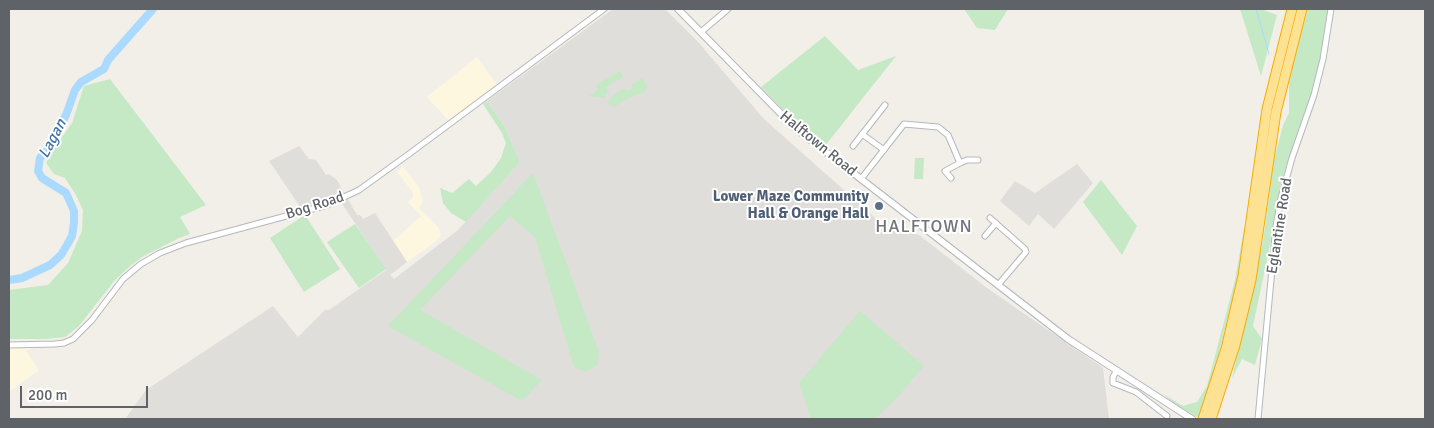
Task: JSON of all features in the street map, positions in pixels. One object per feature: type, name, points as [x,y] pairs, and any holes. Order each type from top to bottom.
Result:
[{"type":"highway","points":[[1202,419],[1226,349],[1243,276],[1265,119],[1274,75],[1292,9]]},
{"type":"highway","points":[[1211,419],[1235,345],[1251,280],[1276,112],[1302,9]]},
{"type":"street","name":"Bog Road","points":[[9,345],[55,344],[64,343],[73,338],[92,320],[123,279],[141,264],[160,253],[186,243],[327,205],[359,190],[604,9]]},
{"type":"street","name":"Halftown Road","points":[[678,9],[795,128],[1068,339],[1189,418]]},
{"type":"street","points":[[701,32],[728,9]]},
{"type":"street","name":"Eglantine Road","points":[[1258,419],[1276,226],[1281,198],[1292,158],[1314,95],[1323,59],[1331,9]]},
{"type":"street","points":[[853,146],[885,105]]},
{"type":"street","points":[[861,179],[904,124],[934,126],[943,130],[948,135],[960,163]]},
{"type":"street","points":[[862,134],[884,150]]},
{"type":"street","points":[[951,178],[945,171],[967,160],[978,160]]},
{"type":"street","points":[[990,218],[1026,252],[998,285]]},
{"type":"street","points":[[985,236],[996,223]]},
{"type":"street","points":[[1117,370],[1113,377],[1113,383],[1136,392],[1167,416]]},
{"type":"shaded area","points":[[613,9],[665,9],[698,42],[764,119],[881,223],[919,235],[987,288],[1103,368],[1109,419],[125,419],[146,390],[273,306],[298,337],[325,310],[329,310],[386,270],[341,202],[347,198],[357,215],[360,215],[363,219],[375,213],[407,262],[390,275],[394,279],[458,230],[520,162],[505,127],[487,101]]},
{"type":"shaded area","points":[[477,57],[497,85],[449,121],[427,97]]},
{"type":"shaded area","points":[[299,146],[309,159],[316,160],[326,175],[329,174],[337,180],[345,194],[326,202],[301,208],[269,161]]},
{"type":"shaded area","points":[[401,164],[419,187],[423,201],[419,208],[438,227],[441,234],[439,239],[407,262],[393,241],[421,216],[408,202],[413,198],[413,192],[397,172],[401,169]]},
{"type":"shaded area","points":[[1077,164],[1093,183],[1054,229],[1038,214],[1029,226],[1000,201],[1015,181],[1035,193]]},
{"type":"shaded area","points":[[9,346],[34,347],[26,351],[39,370],[9,392]]},
{"type":"green space","points":[[964,9],[1008,9],[995,30],[977,28]]},
{"type":"green space","points":[[1240,9],[1261,9],[1277,15],[1261,76]]},
{"type":"green space","points":[[1308,9],[1329,9],[1327,28],[1312,93],[1280,186],[1272,236],[1253,326],[1262,339],[1255,365],[1242,359],[1232,378],[1263,242],[1274,160],[1283,125],[1289,113],[1289,77]]},
{"type":"green space","points":[[825,36],[858,70],[896,56],[825,146],[805,132],[761,87]]},
{"type":"green space","points":[[620,71],[623,77],[606,87],[608,91],[604,98],[589,96],[598,90],[596,85]]},
{"type":"green space","points":[[643,78],[647,87],[645,92],[629,98],[614,107],[608,103],[615,94],[625,88],[627,91],[633,88],[631,85]]},
{"type":"green space","points":[[110,79],[206,205],[180,217],[190,234],[142,257],[129,267],[115,280],[79,326],[65,337],[9,339],[9,290],[48,285],[68,263],[82,231],[83,210],[76,195],[65,178],[54,174],[46,163],[72,123],[84,86]]},
{"type":"green space","points":[[487,101],[505,127],[520,162],[466,222],[451,213],[443,203],[440,188],[452,193],[469,179],[476,186],[491,172],[501,158],[506,143],[502,133],[483,104]]},
{"type":"green space","points":[[915,158],[924,158],[923,179],[914,179]]},
{"type":"green space","points":[[533,173],[599,352],[598,364],[586,372],[574,367],[535,237],[510,216],[420,310],[542,380],[522,401],[388,326]]},
{"type":"green space","points":[[1101,180],[1137,226],[1122,255],[1083,202]]},
{"type":"green space","points":[[305,215],[340,269],[304,292],[270,238]]},
{"type":"green space","points":[[355,224],[386,269],[359,288],[327,242]]},
{"type":"green space","points":[[1244,229],[1236,286],[1209,392],[1199,418],[1176,405],[1163,394],[1183,406],[1197,402],[1207,386],[1235,280]]},
{"type":"green space","points":[[860,311],[924,366],[893,402],[874,419],[811,419],[799,383]]},
{"type":"waterway","name":"Lagan","points":[[9,280],[22,278],[50,265],[61,255],[72,236],[74,211],[66,193],[42,178],[38,171],[40,158],[47,150],[66,115],[75,90],[81,82],[104,69],[108,60],[153,9]]},
{"type":"waterway","points":[[1256,9],[1269,54]]},
{"type":"place","name":"Lower Maze Community Hall & Orange Hall","points":[[879,206]]},
{"type":"district","name":"HALFTOWN","points":[[924,227]]}]
